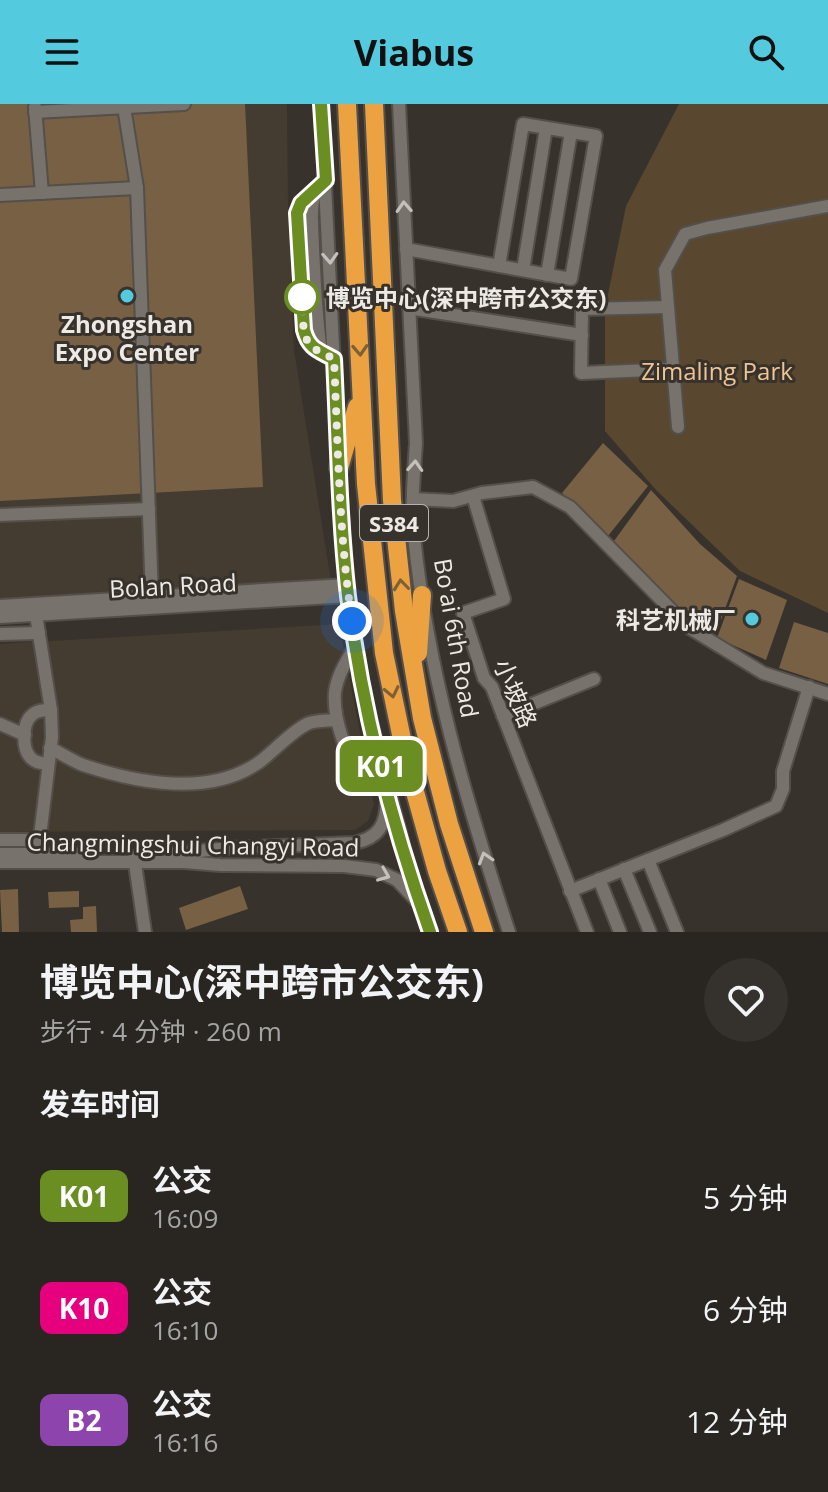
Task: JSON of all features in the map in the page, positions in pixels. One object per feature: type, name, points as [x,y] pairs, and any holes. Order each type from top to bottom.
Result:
[{"type":"highway","name":"S384","points":[[347,104],[366,484],[384,653],[407,763],[437,871],[458,932]]},
{"type":"highway","name":"Bo'ai 6th Road","points":[[374,104],[392,500],[404,611],[422,718],[449,824],[484,932]]},
{"type":"highway","points":[[339,468],[362,389]]},
{"type":"highway","points":[[415,679],[422,595]]},
{"type":"street","points":[[42,193],[35,108],[184,104]]},
{"type":"street","points":[[321,104],[348,591],[362,688],[388,793],[430,932]]},
{"type":"street","name":"Bo'ai 6th Road","points":[[399,104],[416,443],[414,533],[422,595],[446,719],[509,932]]},
{"type":"street","points":[[124,107],[137,188],[152,597]]},
{"type":"street","points":[[406,249],[547,275],[571,279],[596,136],[523,124],[499,266]]},
{"type":"street","points":[[523,270],[546,128]]},
{"type":"street","points":[[547,275],[571,132]]},
{"type":"street","points":[[326,180],[312,200],[316,297],[321,352],[334,359]]},
{"type":"street","points":[[0,195],[137,188]]},
{"type":"street","points":[[678,427],[665,270],[685,234],[828,206]]},
{"type":"street","points":[[668,307],[582,309],[581,373],[673,369]]},
{"type":"street","points":[[409,308],[582,335]]},
{"type":"street","points":[[413,499],[453,501],[482,493],[533,487],[570,507],[688,627],[763,673],[828,694]]},
{"type":"street","name":"小坡路","points":[[473,496],[504,599],[463,613],[484,678],[492,687],[587,932]]},
{"type":"street","points":[[0,515],[149,509]]},
{"type":"street","name":"Bolan Road","points":[[0,606],[152,597],[348,591]]},
{"type":"street","name":"Bolan Road","points":[[0,617],[348,591]]},
{"type":"street","points":[[0,606],[0,617]]},
{"type":"street","points":[[0,840],[39,847],[51,710],[36,615]]},
{"type":"street","points":[[0,634],[39,633]]},
{"type":"street","points":[[356,646],[345,664],[335,692],[338,728],[348,755],[363,772],[384,777]]},
{"type":"street","points":[[503,716],[594,679]]},
{"type":"street","points":[[570,891],[776,806],[783,789],[783,771],[809,687]]},
{"type":"street","points":[[48,764],[39,763],[29,756],[25,735],[32,715],[40,710],[51,710]]},
{"type":"street","points":[[50,748],[81,764],[130,777],[164,783],[197,784],[228,777],[256,764],[308,723],[337,720]]},
{"type":"street","points":[[0,724],[25,735]]},
{"type":"street","name":"Changmingshui Changyi Road","points":[[0,862],[134,858],[229,848],[354,843],[370,839],[380,829],[386,815],[388,793]]},
{"type":"street","name":"Changmingshui Changyi Road","points":[[0,854],[39,847],[220,865],[344,866],[376,870],[397,880],[420,904]]},
{"type":"street","points":[[134,858],[145,932]]},
{"type":"street","points":[[648,860],[677,932]]},
{"type":"street","points":[[624,869],[650,932]]},
{"type":"street","points":[[599,879],[620,932]]},
{"type":"shaded area","name":"Zhongshan Expo Center","points":[[0,104],[287,104],[294,350],[331,581],[0,601]]},
{"type":"shaded area","points":[[339,624],[374,805],[368,821],[355,830],[0,832],[0,644]]},
{"type":"green space","name":"Zimaling Park","points":[[679,104],[828,104],[828,613],[740,571],[656,490],[605,431],[605,309],[626,206]]},
{"type":"building","name":"Zhongshan Expo Center","points":[[0,104],[245,104],[263,487],[0,501]]},
{"type":"building","points":[[603,443],[648,486],[608,536],[562,493]]},
{"type":"building","points":[[651,490],[700,544],[737,576],[716,634],[696,623],[670,601],[614,541]]},
{"type":"building","name":"科艺机械厂","points":[[739,579],[787,600],[766,660],[717,638]]},
{"type":"building","points":[[794,622],[828,633],[828,684],[779,668]]},
{"type":"building","points":[[240,886],[248,909],[186,930],[179,908]]},
{"type":"building","points":[[18,889],[19,932],[2,932],[0,890]]},
{"type":"building","points":[[79,891],[79,907],[49,908],[48,892]]},
{"type":"building","points":[[96,906],[97,932],[71,932],[70,920],[83,919],[83,907]]},
{"type":"bus line","name":"K01","points":[[321,104],[326,180],[301,203],[297,213],[304,330],[313,348],[334,359],[347,585],[362,688],[401,842],[430,932]]},
{"type":"place","name":"Zhongshan Expo Center","points":[[127,296]]},
{"type":"place","name":"博览中心(深中跨市公交东)","points":[[302,297]]},
{"type":"place","name":"科艺机械厂","points":[[752,619]]},
{"type":"route","points":[[302,297],[307,341],[313,348],[334,359],[347,585],[352,621]]}]
